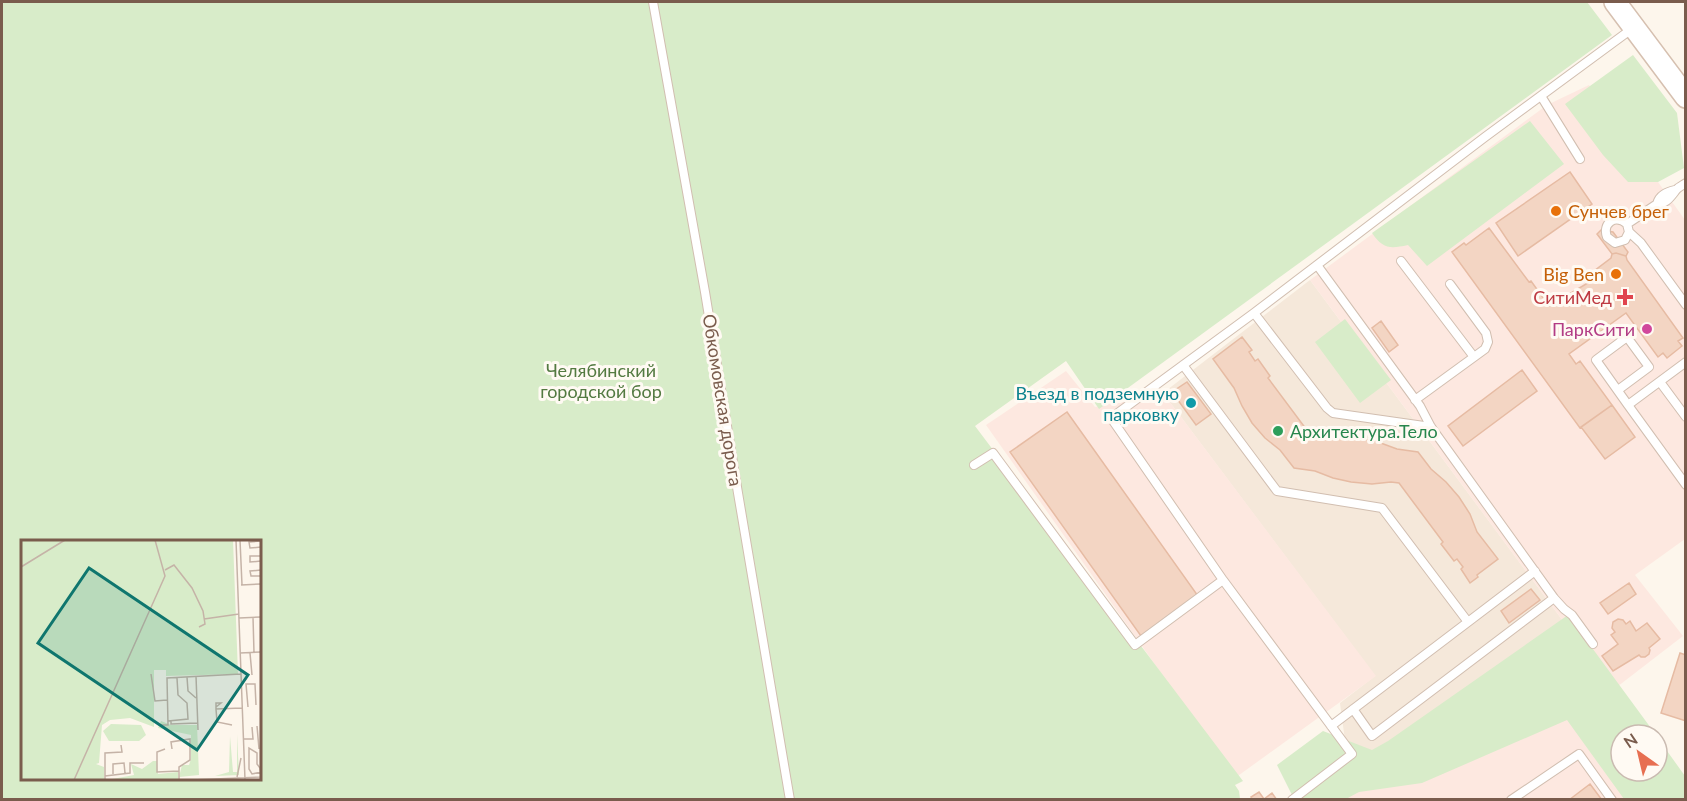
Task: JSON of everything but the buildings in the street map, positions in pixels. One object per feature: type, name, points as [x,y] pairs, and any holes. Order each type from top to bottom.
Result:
[{"type":"main road","points":[[1616,2],[1686,97]]},
{"type":"lane","name":"Обкомовская дорога","points":[[653,2],[705,292],[790,800]]},
{"type":"lane","points":[[1292,800],[1352,754],[1223,580],[1111,418],[1635,27]]},
{"type":"lane","points":[[1541,96],[1580,159]]},
{"type":"lane","points":[[1686,183],[1658,199],[1657,204],[1628,228],[1686,305]]},
{"type":"lane","points":[[1401,261],[1474,357]]},
{"type":"lane","points":[[1317,265],[1535,572],[1554,598],[1572,615],[1593,644]]},
{"type":"lane","points":[[1415,400],[1485,349],[1488,342],[1486,333],[1450,284]]},
{"type":"lane","points":[[1254,313],[1333,413],[1431,427]]},
{"type":"lane","points":[[1618,390],[1649,367],[1627,337],[1596,360],[1686,486]]},
{"type":"lane","points":[[1628,405],[1686,362]]},
{"type":"lane","points":[[1183,365],[1277,491],[1382,508],[1468,622]]},
{"type":"lane","points":[[1660,382],[1686,417]]},
{"type":"lane","points":[[974,465],[993,453],[1135,645],[1223,580]]},
{"type":"lane","points":[[1330,726],[1535,572]]},
{"type":"lane","points":[[1353,709],[1372,735],[1554,598]]},
{"type":"lane","points":[[1511,800],[1579,754],[1612,800]]},
{"type":"shaded area","points":[[1589,85],[1685,220],[1685,539],[1635,575],[1683,636],[1613,690],[1619,723],[1609,723],[1609,783],[1669,783],[1685,799],[1321,799],[1563,621],[1310,280],[1547,105]]},
{"type":"shaded area","points":[[1310,280],[1563,621],[1350,778],[1340,703],[1375,676],[1163,393]]},
{"type":"shaded area","points":[[1066,371],[1095,407],[1163,393],[1376,676],[1235,778],[986,425]]},
{"type":"green space","name":"Челябинский городской бор","points":[[2,2],[1587,2],[1612,35],[1099,409],[1066,361],[975,426],[1243,781],[1235,785],[1240,799],[2,800]]},
{"type":"green space","points":[[1633,55],[1677,113],[1684,168],[1658,182],[1628,182],[1603,155],[1565,104]]},
{"type":"green space","points":[[1530,121],[1564,164],[1427,266],[1408,245],[1396,247],[1383,245],[1372,233]]},
{"type":"green space","points":[[1345,319],[1391,380],[1360,403],[1315,342]]},
{"type":"green space","points":[[1568,615],[1647,723],[1609,723],[1609,778],[1567,720],[1422,783],[1359,792],[1346,799],[1294,799],[1277,765],[1323,731],[1372,750]]},
{"type":"green space","points":[[1669,754],[1685,776],[1685,799],[1624,799],[1612,783],[1669,783]]},
{"type":"place","name":"Сунчев брег","points":[[1556,211]]},
{"type":"place","name":"Big Ben","points":[[1616,274]]},
{"type":"place","name":"СитиМед","points":[[1625,297]]},
{"type":"place","name":"ПаркСити","points":[[1647,329]]},
{"type":"place","name":"Въезд в подземную парковку","points":[[1191,403]]},
{"type":"place","name":"Архитектура.Тело","points":[[1278,431]]}]
